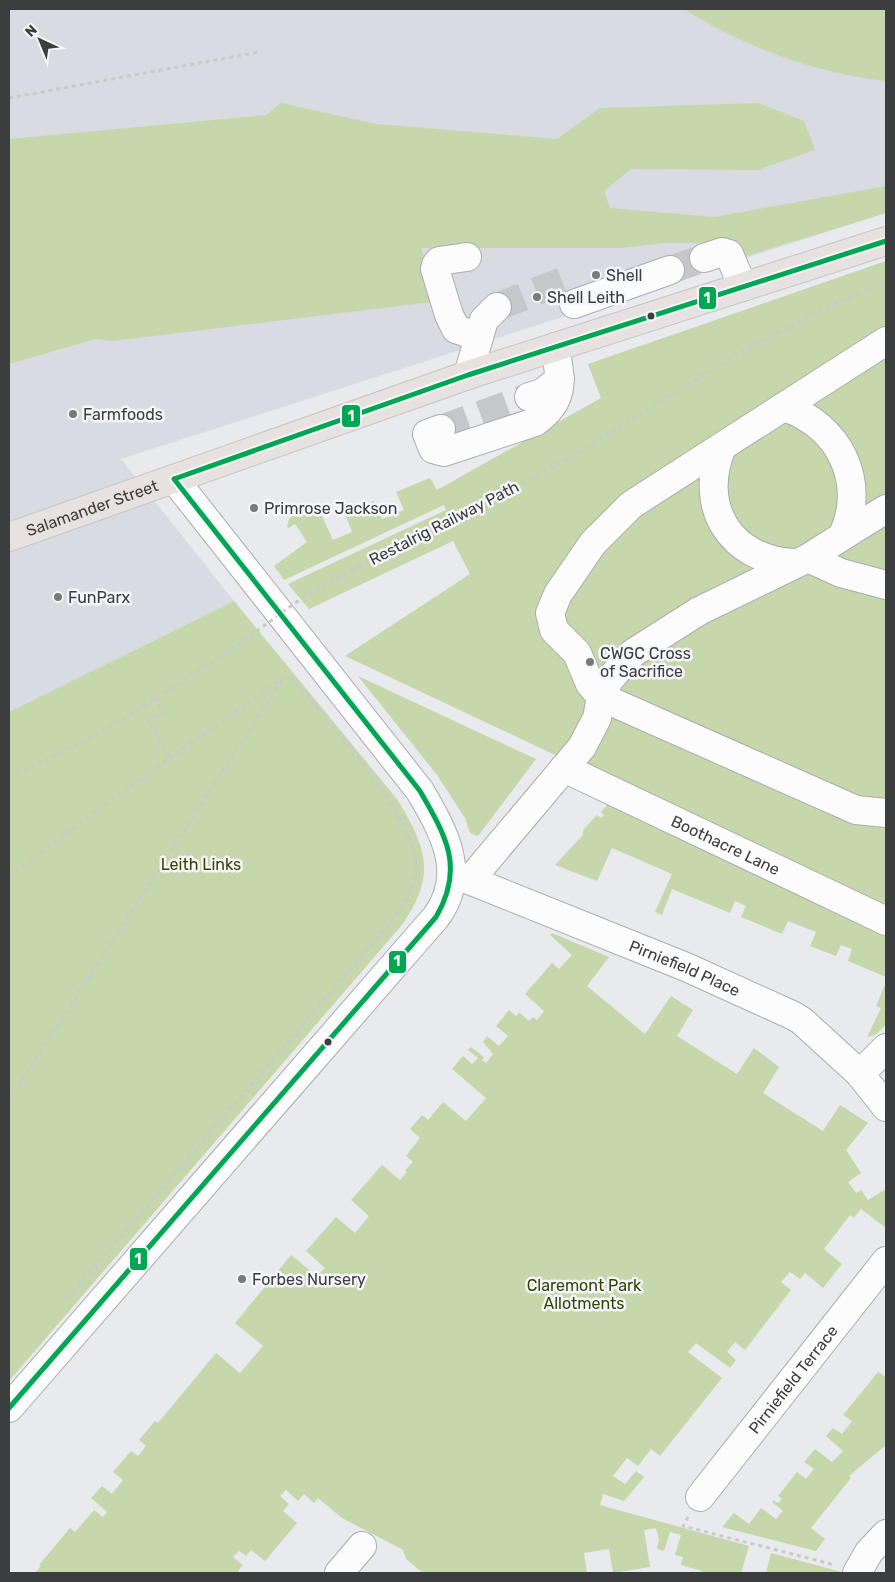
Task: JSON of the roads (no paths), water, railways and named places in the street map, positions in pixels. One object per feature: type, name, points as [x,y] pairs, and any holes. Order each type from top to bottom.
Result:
[{"type":"main road","name":"Salamander Street","points":[[9,537],[468,375],[886,241]]},
{"type":"street","points":[[704,258],[722,252],[729,254],[743,287]]},
{"type":"street","points":[[467,257],[440,261],[436,264],[435,269],[449,315],[456,329],[479,337]]},
{"type":"street","points":[[586,336],[573,302],[670,270]]},
{"type":"street","points":[[468,375],[484,320],[497,307]]},
{"type":"street","points":[[886,341],[631,505],[593,542],[552,605],[551,623],[554,630],[572,646],[590,684],[601,697],[856,810],[886,813]]},
{"type":"street","points":[[441,429],[428,434],[433,449],[444,452],[535,422],[555,402],[560,379],[555,347]]},
{"type":"street","points":[[529,397],[542,393],[560,379]]},
{"type":"street","points":[[784,407],[815,422],[832,437],[844,457],[851,479],[852,496],[851,514],[843,535]]},
{"type":"street","points":[[722,447],[713,473],[712,487],[714,500],[724,526],[742,546],[754,554],[780,563],[801,561],[886,585]]},
{"type":"street","points":[[174,479],[420,791],[461,877]]},
{"type":"street","points":[[9,1408],[436,917],[461,877],[564,768],[591,732],[598,718],[601,697],[608,680],[617,669],[633,653],[699,611],[801,561],[886,509]]},
{"type":"street","name":"Boothacre Lane","points":[[564,768],[886,920]]},
{"type":"street","name":"Pirniefield Place","points":[[461,877],[686,967],[794,1016],[802,1021],[860,1074],[886,1106]]},
{"type":"street","points":[[860,1074],[886,1048]]},
{"type":"street","name":"Pirniefield Terrace","points":[[700,1497],[886,1260]]},
{"type":"street","points":[[857,1573],[869,1552],[886,1534]]},
{"type":"street","points":[[339,1573],[362,1546]]},
{"type":"tunnel","points":[[670,270],[704,258]]},
{"type":"tunnel","points":[[497,307],[565,280],[572,299]]},
{"type":"tunnel","points":[[441,429],[529,397]]},
{"type":"place","name":"Shell","points":[[596,275]]},
{"type":"place","name":"Shell Leith","points":[[537,297]]},
{"type":"place","name":"Farmfoods","points":[[73,414]]},
{"type":"place","name":"Primrose Jackson","points":[[254,508]]},
{"type":"place","name":"FunParx","points":[[58,597]]},
{"type":"place","name":"CWGC Cross of Sacrifice","points":[[590,662]]},
{"type":"place","name":"Forbes Nursery","points":[[242,1279]]},
{"type":"park label","name":"Leith Links","points":[[201,864]]},
{"type":"park label","name":"Claremont Park Allotments","points":[[584,1294]]}]
